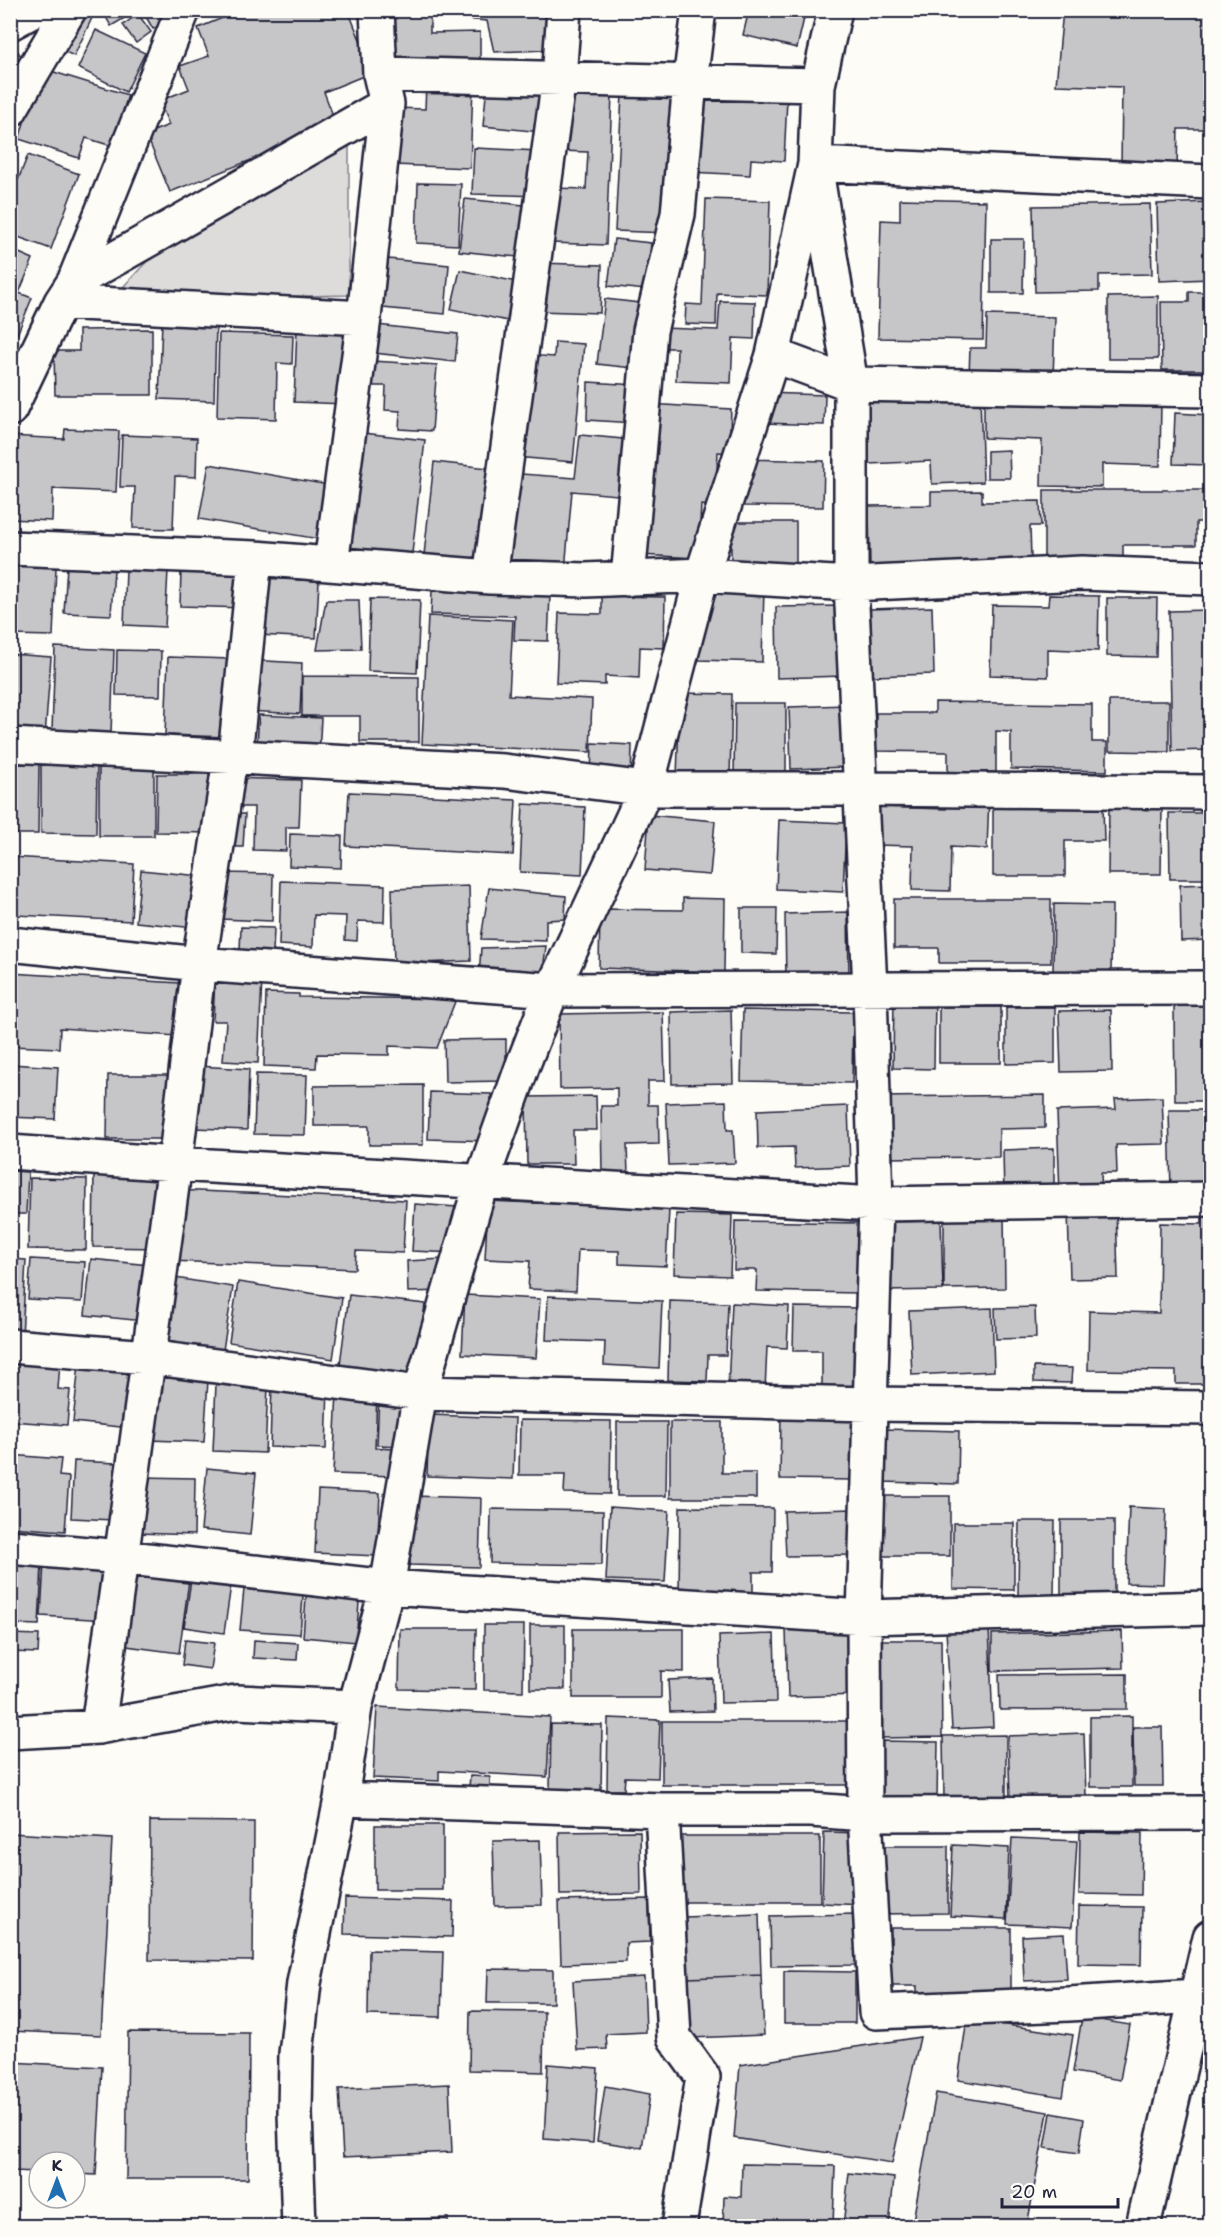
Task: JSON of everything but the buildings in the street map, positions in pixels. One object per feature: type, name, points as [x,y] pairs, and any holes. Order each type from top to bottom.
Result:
[{"type":"street","points":[[10,23],[34,10]]},
{"type":"street","points":[[10,110],[69,10]]},
{"type":"street","points":[[14,394],[68,292],[183,10]]},
{"type":"street","points":[[331,564],[364,318],[384,89],[377,10]]},
{"type":"street","points":[[490,577],[559,78],[564,10]]},
{"type":"street","points":[[628,579],[650,332],[678,214],[699,10]]},
{"type":"street","points":[[299,2226],[295,2113],[296,2054],[303,1983],[341,1799],[355,1707],[387,1587],[420,1393],[481,1182],[524,1062],[552,990],[646,789],[702,574],[773,355],[815,165],[818,85],[835,10]]},
{"type":"street","points":[[68,292],[384,89],[559,78],[818,85]]},
{"type":"street","points":[[815,165],[1210,182]]},
{"type":"street","points":[[815,165],[851,384],[851,584],[870,988],[876,1204],[864,1617],[865,1814],[876,2012],[1197,1995]]},
{"type":"street","points":[[68,292],[364,318]]},
{"type":"street","points":[[773,355],[851,384],[1210,390]]},
{"type":"street","points":[[10,549],[255,558],[490,577],[586,580],[702,574],[851,584],[1082,573],[1210,578]]},
{"type":"street","points":[[98,1727],[175,1164],[199,964],[228,772],[235,756],[255,558]]},
{"type":"street","points":[[10,746],[504,771],[646,789],[1210,792]]},
{"type":"street","points":[[10,944],[199,964],[552,990],[1210,988]]},
{"type":"street","points":[[10,1152],[175,1164],[876,1204],[1210,1199]]},
{"type":"street","points":[[10,1346],[148,1357],[420,1393],[869,1404],[1210,1408]]},
{"type":"street","points":[[10,1547],[387,1587],[864,1617],[1210,1608]]},
{"type":"street","points":[[10,1732],[98,1727],[236,1702],[355,1707]]},
{"type":"street","points":[[341,1799],[662,1810],[811,1810],[865,1814],[1210,1813]]},
{"type":"street","points":[[662,1810],[675,2037],[703,2077],[679,2226]]},
{"type":"street","points":[[1143,2226],[1210,1937]]},
{"type":"shaded area","points":[[349,143],[349,295],[111,300],[164,243]]}]
